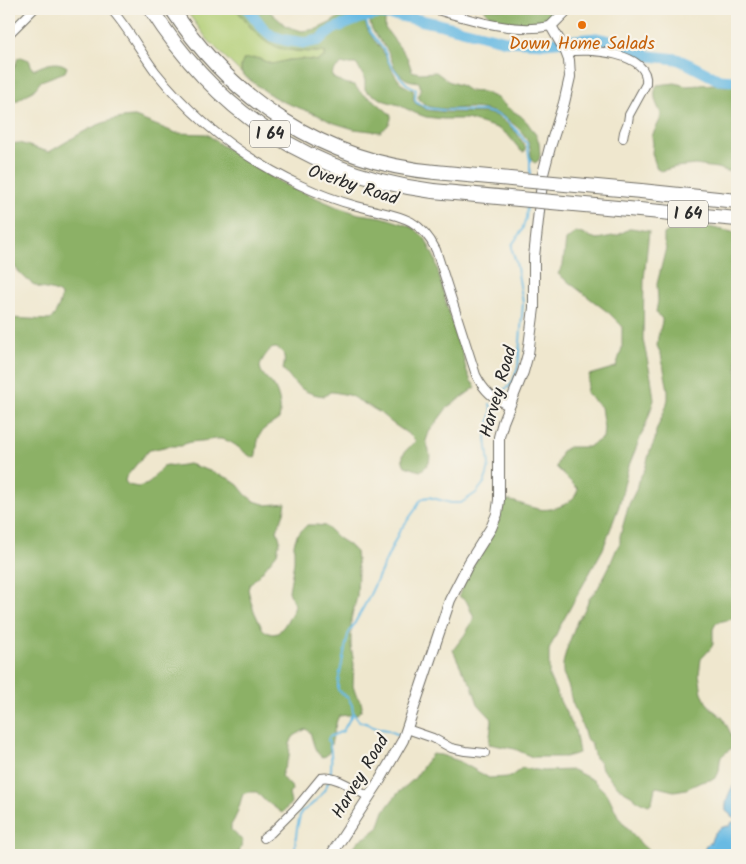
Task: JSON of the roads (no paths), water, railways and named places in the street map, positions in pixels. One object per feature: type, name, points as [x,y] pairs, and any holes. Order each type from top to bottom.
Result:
[{"type":"highway","name":"I 64","points":[[151,9],[199,73],[232,105],[269,133],[309,155],[351,172],[395,185],[433,191],[737,219]]},
{"type":"highway","name":"I 64","points":[[172,9],[195,41],[243,91],[279,118],[339,149],[399,167],[435,172],[737,201]]},
{"type":"street","points":[[9,34],[34,9]]},
{"type":"street","name":"Overby Road","points":[[111,9],[167,85],[202,121],[224,140],[301,185],[345,203],[402,218],[416,224],[423,230],[436,250],[476,375],[487,393],[509,406]]},
{"type":"street","points":[[433,9],[501,26],[531,28],[551,26],[568,9]]},
{"type":"street","name":"Harvey Road","points":[[332,855],[397,751],[407,729],[450,600],[469,562],[495,519],[498,508],[499,437],[509,406],[524,372],[534,308],[534,257],[538,213],[546,162],[568,90],[570,68],[565,50],[551,26]]},
{"type":"street","points":[[565,50],[587,50],[615,55],[637,64],[644,71],[646,84],[629,115],[623,138]]},
{"type":"street","points":[[407,729],[433,738],[451,748],[485,753]]},
{"type":"street","points":[[264,838],[293,811],[321,778],[329,778],[344,784],[368,797]]},
{"type":"water","points":[[735,784],[737,784],[736,818],[731,817],[726,811],[728,796]]},
{"type":"water","points":[[732,822],[737,826],[737,855],[702,855],[715,833],[720,828],[730,826]]},
{"type":"waterway","points":[[248,9],[272,36],[305,43],[319,40],[333,29],[361,18],[379,14],[401,16],[506,41],[545,43],[597,38],[615,42],[649,56],[677,59],[719,80],[737,80]]},
{"type":"waterway","points":[[364,17],[370,32],[384,50],[390,64],[407,84],[416,89],[416,102],[427,108],[484,111],[499,115],[518,132],[527,144],[530,174]]},
{"type":"waterway","points":[[497,395],[510,386],[518,367],[523,303],[512,245],[522,230],[527,206]]},
{"type":"waterway","points":[[330,776],[329,737],[343,731],[353,713],[352,705],[348,698],[338,690],[348,635],[368,599],[399,532],[419,502],[429,497],[451,503],[461,503],[476,493],[484,483],[489,465],[486,438],[492,410],[490,404]]},
{"type":"waterway","points":[[353,713],[359,721],[399,735]]},
{"type":"waterway","points":[[297,855],[295,846],[301,812],[318,799],[329,780]]},
{"type":"place","name":"Down Home Salads","points":[[582,25]]}]
